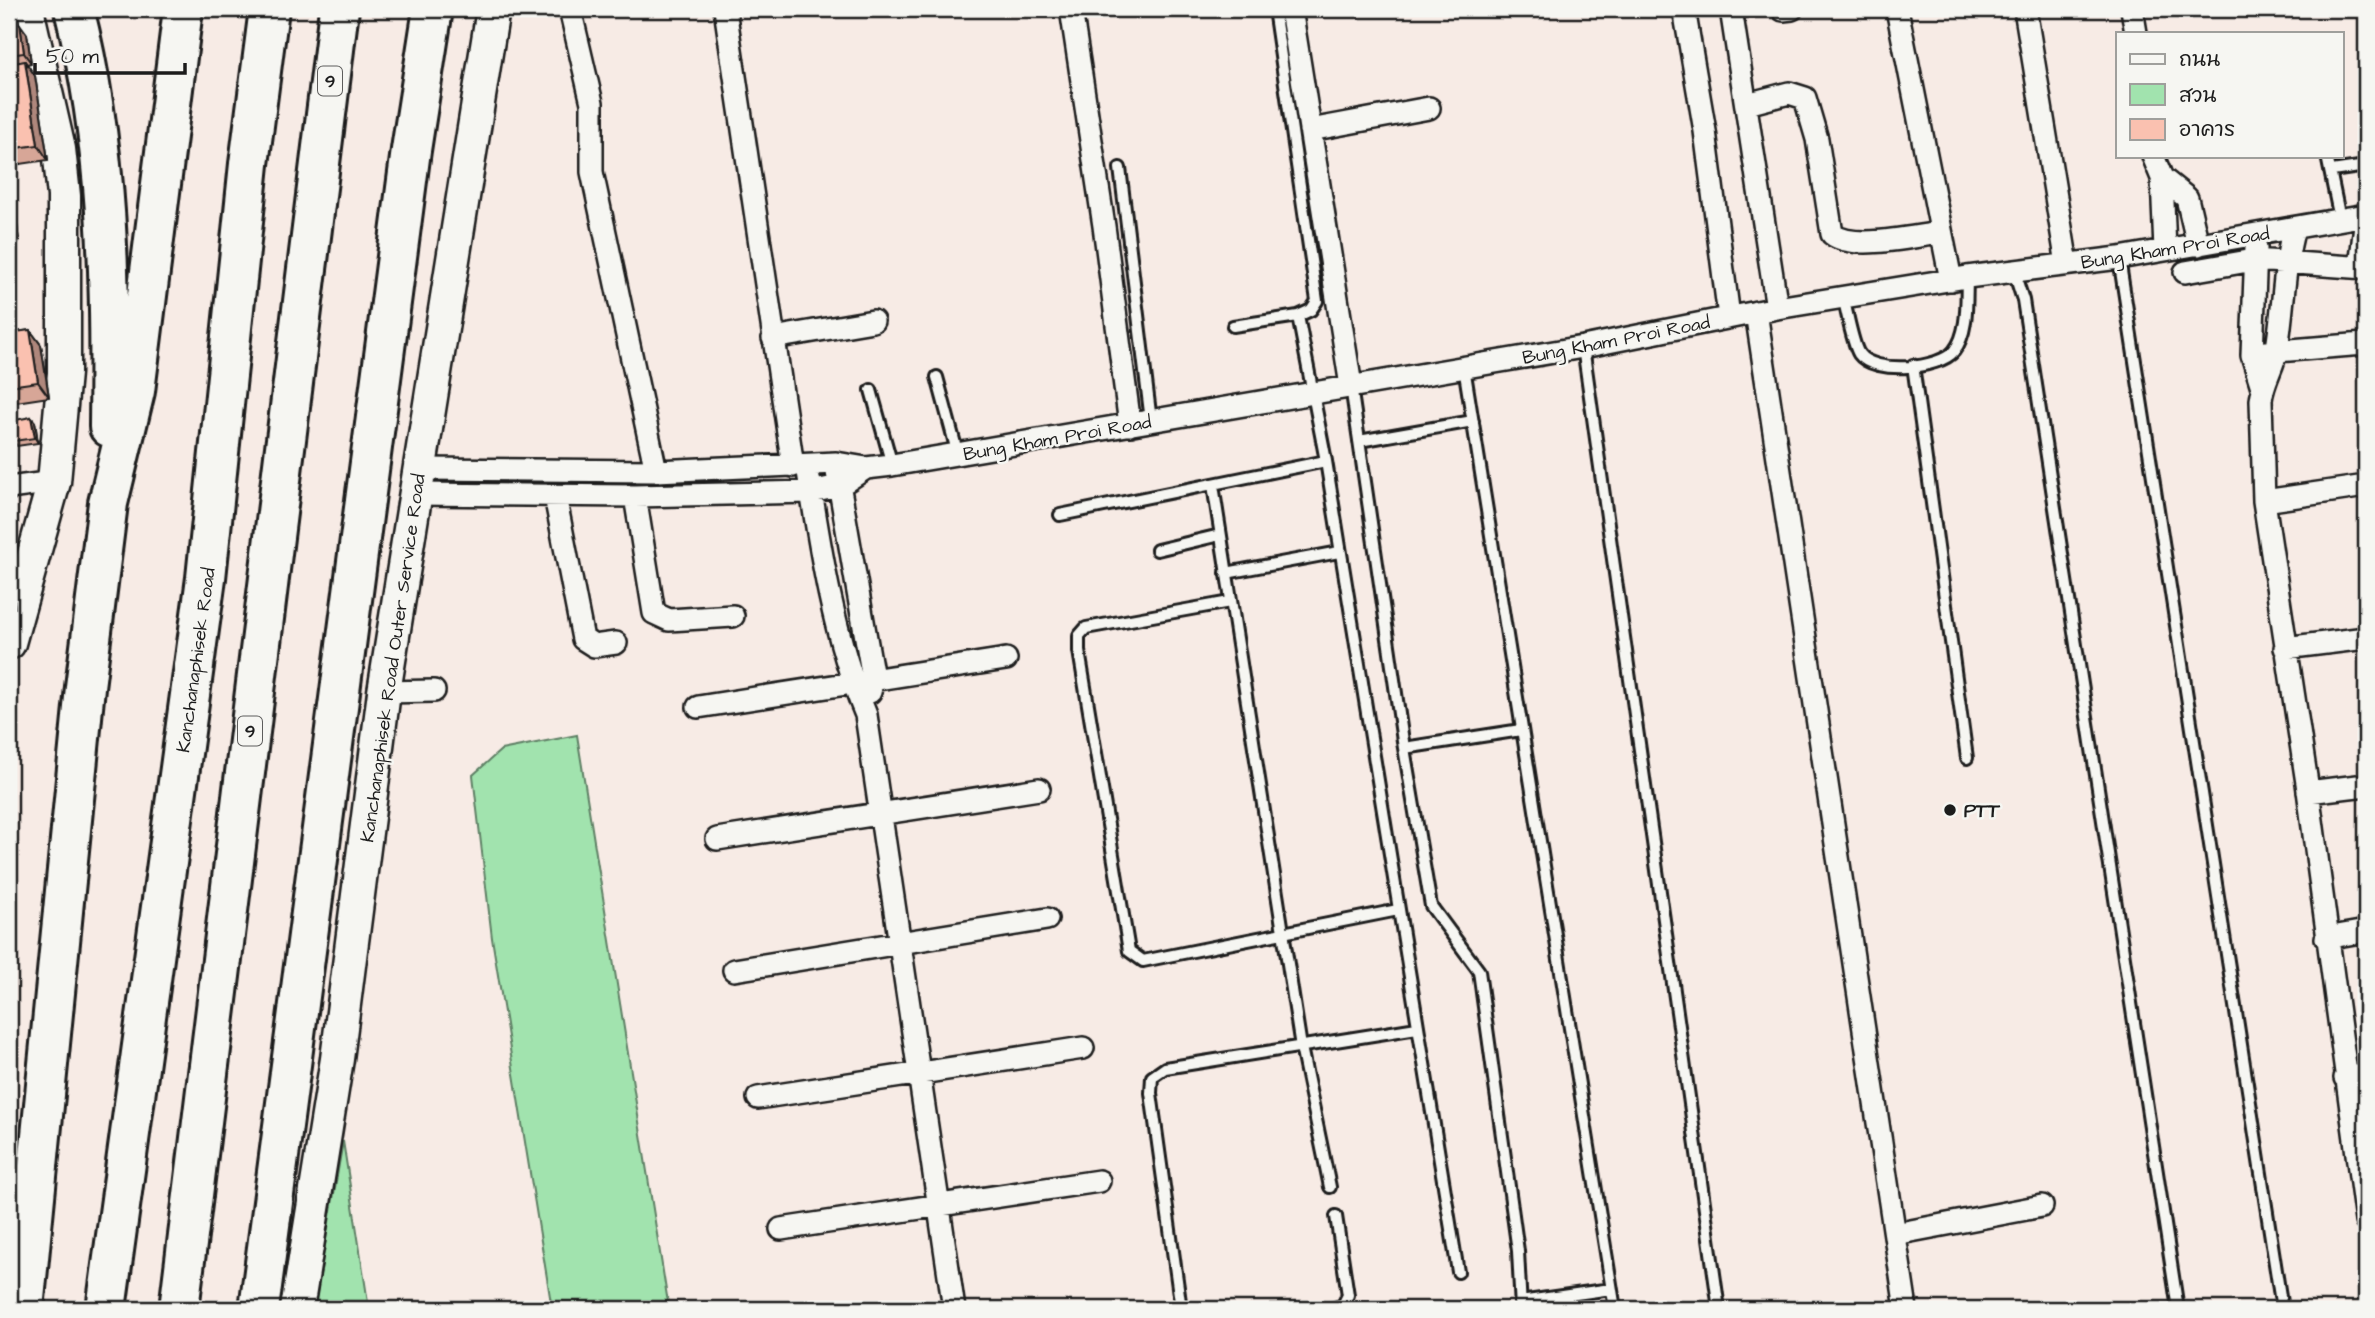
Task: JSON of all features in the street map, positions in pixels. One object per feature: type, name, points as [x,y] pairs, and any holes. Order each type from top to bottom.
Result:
[{"type":"highway","points":[[74,9],[83,45],[103,172],[109,257],[108,503]]},
{"type":"highway","points":[[24,1309],[85,687],[108,503],[135,391],[183,9]]},
{"type":"highway","name":"Kanchanaphisek Road","points":[[106,1309],[206,578],[249,164],[269,9]]},
{"type":"highway","name":"9","points":[[179,1309],[339,9]]},
{"type":"highway","points":[[259,1309],[411,150],[433,9]]},
{"type":"main road","points":[[9,643],[54,482],[64,373],[64,196],[59,149],[27,9]]},
{"type":"main road","name":"Kanchanaphisek Road Outer Service Road","points":[[297,1309],[337,1059],[384,692],[493,9]]},
{"type":"street","points":[[570,9],[592,103],[592,172],[656,471]]},
{"type":"street","points":[[725,9],[773,338],[800,465],[811,492],[826,576],[862,680]]},
{"type":"street","points":[[1071,9],[1104,226],[1140,423]]},
{"type":"street","points":[[1291,9],[1351,386]]},
{"type":"street","points":[[1684,9],[1705,131],[1730,317]]},
{"type":"street","points":[[1731,9],[1777,308]]},
{"type":"street","points":[[1897,9],[1941,233],[1959,279]]},
{"type":"street","points":[[2025,9],[2067,264]]},
{"type":"street","points":[[2132,9],[2136,32]]},
{"type":"street","points":[[1747,104],[1789,93],[1805,98],[1817,139],[1832,234],[1836,238],[1867,242],[1941,233]]},
{"type":"street","points":[[1310,130],[1429,108]]},
{"type":"street","points":[[2154,158],[2162,178],[2165,250]]},
{"type":"street","points":[[2162,178],[2187,198],[2198,245]]},
{"type":"street","points":[[2185,272],[2254,260],[2363,267],[2366,216]]},
{"type":"street","name":"Bung Kham Proi Road","points":[[418,481],[836,463],[866,468],[892,465],[1583,347],[1777,308],[1959,279],[2119,258],[2366,216]]},
{"type":"street","points":[[2262,387],[2277,350],[2284,262],[2294,228]]},
{"type":"street","points":[[2259,234],[2254,260],[2252,355],[2262,387],[2264,501],[2284,648],[2308,792],[2344,1078],[2366,1221]]},
{"type":"street","points":[[1756,312],[1906,1309]]},
{"type":"street","points":[[773,338],[873,321]]},
{"type":"street","points":[[2252,355],[2277,350],[2364,344]]},
{"type":"street","points":[[836,463],[853,570],[862,680],[879,813],[954,1309]]},
{"type":"street","name":"Bung Kham Proi Road","points":[[418,481],[555,496],[811,492],[839,486],[866,468]]},
{"type":"street","points":[[9,488],[54,482]]},
{"type":"street","points":[[2264,501],[2366,486]]},
{"type":"street","points":[[555,496],[583,639],[594,646],[616,643]]},
{"type":"street","points":[[635,496],[654,613],[669,620],[733,616]]},
{"type":"street","points":[[826,576],[853,570]]},
{"type":"street","points":[[2284,648],[2366,638]]},
{"type":"street","points":[[698,707],[1006,659]]},
{"type":"street","points":[[384,692],[434,691]]},
{"type":"street","points":[[2308,792],[2366,785]]},
{"type":"street","points":[[717,839],[1039,789]]},
{"type":"street","points":[[734,970],[1047,919]]},
{"type":"street","points":[[2326,938],[2366,931]]},
{"type":"street","points":[[758,1098],[1083,1048]]},
{"type":"street","points":[[2344,1078],[2366,1075]]},
{"type":"street","points":[[781,1229],[1099,1181]]},
{"type":"street","points":[[1895,1234],[2042,1206]]},
{"type":"lane","points":[[1233,326],[1298,316],[1311,310],[1317,301],[1274,9]]},
{"type":"lane","points":[[2328,158],[2340,219]]},
{"type":"lane","points":[[2332,171],[2366,166]]},
{"type":"lane","points":[[1120,168],[1140,423]]},
{"type":"lane","points":[[2119,258],[2282,1309]]},
{"type":"lane","points":[[2014,272],[2023,300],[2178,1309]]},
{"type":"lane","points":[[1843,297],[1859,354],[1875,366],[1897,368],[1946,359],[1956,350],[1963,334],[1959,279]]},
{"type":"lane","points":[[1298,316],[1326,461],[1458,1272]]},
{"type":"lane","points":[[1583,347],[1719,1309]]},
{"type":"lane","points":[[1913,365],[1967,758]]},
{"type":"lane","points":[[1464,367],[1521,730],[1567,996],[1615,1309]]},
{"type":"lane","points":[[937,377],[958,455]]},
{"type":"lane","points":[[1351,386],[1404,748],[1431,906],[1479,971],[1518,1251],[1520,1306],[1611,1289]]},
{"type":"lane","points":[[871,390],[892,465]]},
{"type":"lane","points":[[1359,441],[1473,421]]},
{"type":"lane","points":[[1060,515],[1326,461]]},
{"type":"lane","points":[[1213,485],[1301,1047],[1330,1187]]},
{"type":"lane","points":[[1157,550],[1220,535]]},
{"type":"lane","points":[[1226,573],[1339,552]]},
{"type":"lane","points":[[1230,602],[1086,628],[1079,636],[1079,651],[1129,951],[1143,961],[1284,935],[1398,910]]},
{"type":"lane","points":[[1404,748],[1521,730]]},
{"type":"lane","points":[[1181,1309],[1151,1093],[1152,1077],[1165,1068],[1417,1028]]},
{"type":"lane","points":[[1332,1309],[1343,1305],[1348,1295],[1336,1216]]},
{"type":"green space","points":[[577,735],[669,1309],[633,1309],[632,1306],[552,1309],[492,938],[473,775],[501,750]]},
{"type":"green space","points":[[343,1141],[369,1309],[314,1309]]},
{"type":"building","points":[[11,9],[13,20],[9,20]]},
{"type":"building","points":[[20,24],[24,53],[9,55],[9,26]]},
{"type":"building","points":[[25,61],[38,145],[9,149],[9,64]]},
{"type":"building","points":[[9,209],[12,232],[9,232]]},
{"type":"building","points":[[30,330],[38,382],[9,386],[9,333]]},
{"type":"building","points":[[31,417],[35,438],[14,441],[10,421]]},
{"type":"place","name":"PTT","points":[[1950,810]]}]
